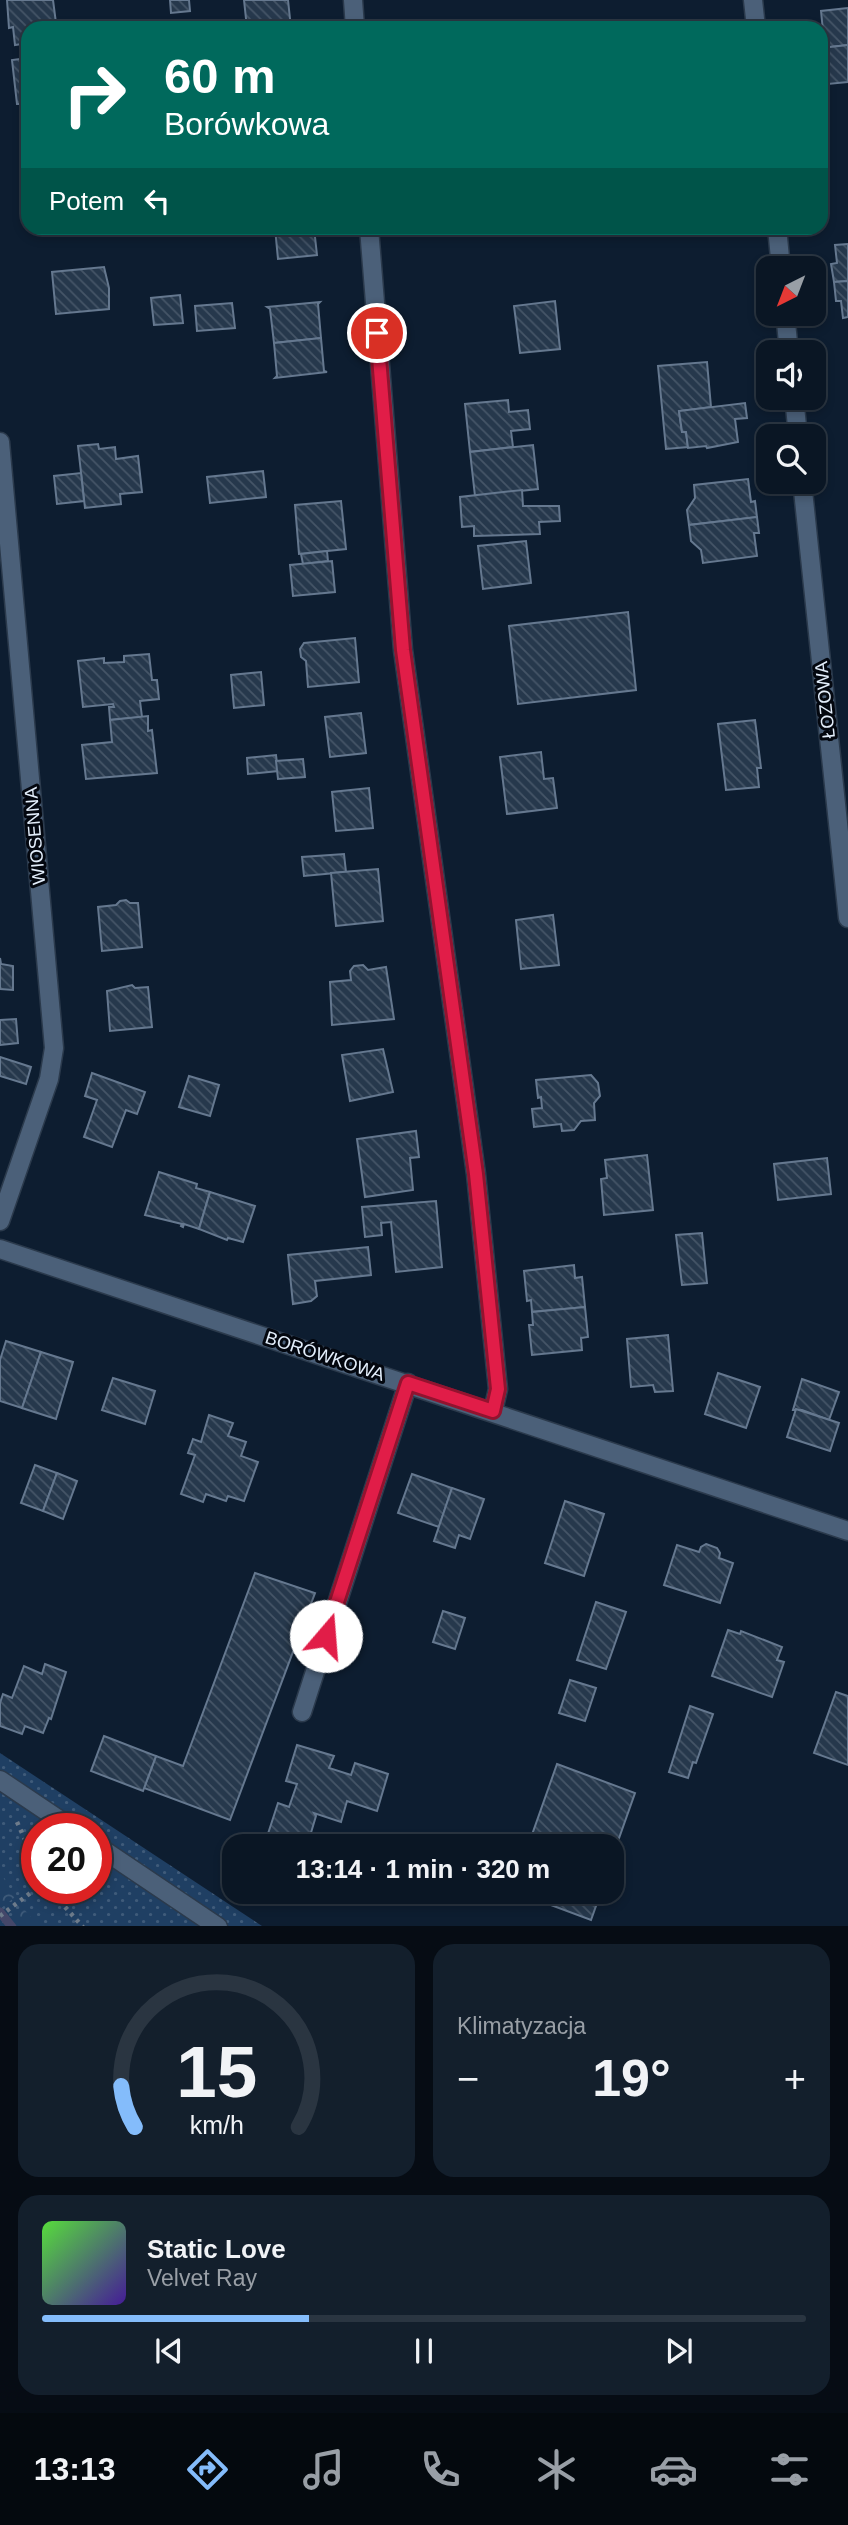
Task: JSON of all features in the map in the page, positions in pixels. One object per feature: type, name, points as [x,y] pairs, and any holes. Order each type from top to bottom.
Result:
[{"type":"street","points":[[353,0],[354,21]]},
{"type":"street","points":[[753,0],[755,21]]},
{"type":"street","points":[[370,235],[403,650],[476,1174],[498,1389],[493,1411]]},
{"type":"street","points":[[778,235],[780,256]]},
{"type":"street","name":"WIOSENNA","points":[[0,442],[54,1048],[49,1079],[0,1221]]},
{"type":"street","name":"ŁOZOWA","points":[[803,494],[848,918]]},
{"type":"street","name":"BORÓWKOWA","points":[[0,1249],[848,1531]]},
{"type":"street","points":[[302,1712],[408,1383]]},
{"type":"street","points":[[0,1780],[49,1813]]},
{"type":"street","points":[[112,1855],[217,1926]]},
{"type":"path","points":[[11,1813],[21,1829]]},
{"type":"path","points":[[0,1916],[21,1900]]},
{"type":"path","points":[[62,1904],[82,1926]]},
{"type":"green space","points":[[0,1753],[91,1813],[21,1813],[21,1904],[112,1904],[112,1827],[222,1900],[222,1904],[229,1904],[262,1926],[0,1926]]},
{"type":"green space","points":[[0,1872],[15,1897],[0,1909]]},
{"type":"green space","points":[[23,1908],[39,1926],[0,1926]]},
{"type":"building","points":[[7,0],[53,0],[56,21],[21,21],[21,44],[15,45],[13,27],[9,28]]},
{"type":"building","points":[[170,0],[189,0],[190,11],[171,13]]},
{"type":"building","points":[[244,0],[288,0],[290,21],[246,21]]},
{"type":"building","points":[[848,8],[848,45],[828,47],[828,21],[822,21],[821,11]]},
{"type":"building","points":[[848,45],[848,82],[828,84],[828,47]]},
{"type":"building","points":[[21,59],[21,104],[17,104],[12,60]]},
{"type":"building","points":[[276,235],[315,235],[317,255],[278,259]]},
{"type":"building","points":[[848,244],[848,281],[834,282],[831,264],[837,263],[835,245]]},
{"type":"building","points":[[104,267],[109,288],[109,309],[56,314],[52,272]]},
{"type":"building","points":[[848,281],[848,317],[843,318],[841,301],[836,301],[834,282]]},
{"type":"building","points":[[180,295],[183,323],[154,325],[151,298]]},
{"type":"building","points":[[555,301],[560,349],[520,353],[514,306]]},
{"type":"building","points":[[320,302],[321,338],[274,343],[270,309],[267,307]]},
{"type":"building","points":[[232,303],[235,328],[197,331],[195,306]]},
{"type":"building","points":[[321,338],[324,371],[327,372],[275,378],[274,343]]},
{"type":"building","points":[[707,362],[711,407],[679,411],[682,432],[686,432],[688,447],[666,449],[658,366]]},
{"type":"building","points":[[508,400],[509,412],[528,410],[530,429],[511,431],[513,447],[470,452],[465,404]]},
{"type":"building","points":[[745,403],[747,418],[735,419],[738,442],[707,448],[688,448],[679,411]]},
{"type":"building","points":[[98,444],[99,449],[115,447],[116,459],[138,456],[142,492],[120,494],[121,504],[85,508],[78,446]]},
{"type":"building","points":[[533,445],[538,489],[475,496],[470,452]]},
{"type":"building","points":[[263,471],[266,497],[210,503],[207,477]]},
{"type":"building","points":[[81,473],[84,501],[57,504],[54,476]]},
{"type":"building","points":[[748,479],[751,502],[755,501],[757,517],[689,525],[687,510],[695,498],[694,485]]},
{"type":"building","points":[[522,490],[523,506],[559,506],[560,521],[539,522],[540,534],[474,536],[474,526],[462,527],[460,497]]},
{"type":"building","points":[[341,501],[346,549],[299,554],[295,505]]},
{"type":"building","points":[[757,517],[759,533],[754,533],[757,556],[703,563],[701,550],[691,541],[689,525]]},
{"type":"building","points":[[526,541],[531,583],[483,589],[478,546]]},
{"type":"building","points":[[327,551],[328,561],[303,564],[301,554]]},
{"type":"building","points":[[332,561],[335,592],[293,596],[290,565]]},
{"type":"building","points":[[628,612],[636,690],[518,704],[509,626]]},
{"type":"building","points":[[355,638],[359,682],[308,687],[306,661],[301,657],[300,649],[304,643]]},
{"type":"building","points":[[149,654],[152,680],[157,680],[159,699],[140,701],[142,717],[110,720],[109,707],[114,707],[113,704],[83,707],[78,661],[104,658],[104,663],[124,662],[124,656]]},
{"type":"building","points":[[261,672],[264,705],[234,708],[231,675]]},
{"type":"building","points":[[361,713],[366,753],[330,757],[325,717]]},
{"type":"building","points":[[148,716],[148,731],[152,730],[157,773],[86,779],[82,745],[112,742],[110,720]]},
{"type":"building","points":[[755,720],[761,768],[757,768],[759,787],[726,790],[718,724]]},
{"type":"building","points":[[541,752],[544,779],[553,778],[557,808],[507,814],[500,757]]},
{"type":"building","points":[[276,755],[278,771],[248,774],[247,758]]},
{"type":"building","points":[[303,759],[305,777],[278,779],[276,761]]},
{"type":"building","points":[[369,788],[373,828],[336,831],[332,792]]},
{"type":"building","points":[[344,854],[346,872],[304,876],[302,857]]},
{"type":"building","points":[[378,869],[383,921],[336,926],[331,873]]},
{"type":"building","points":[[126,900],[138,903],[142,947],[102,951],[98,907],[116,905]]},
{"type":"building","points":[[553,915],[559,965],[521,969],[516,920]]},
{"type":"building","points":[[0,958],[1,964],[13,966],[13,990],[0,989]]},
{"type":"building","points":[[363,965],[368,970],[386,967],[394,1019],[332,1025],[330,982],[351,980],[350,971],[354,966]]},
{"type":"building","points":[[132,985],[135,988],[148,987],[152,1027],[110,1031],[107,991]]},
{"type":"building","points":[[16,1019],[18,1043],[0,1045],[0,1020]]},
{"type":"building","points":[[383,1049],[393,1092],[350,1101],[342,1055]]},
{"type":"building","points":[[0,1057],[31,1067],[26,1084],[0,1076]]},
{"type":"building","points":[[92,1073],[145,1092],[137,1114],[126,1110],[112,1147],[84,1137],[97,1100],[85,1096]]},
{"type":"building","points":[[591,1075],[598,1083],[600,1096],[594,1103],[595,1120],[581,1121],[574,1130],[562,1131],[561,1124],[534,1127],[532,1109],[542,1108],[536,1080]]},
{"type":"building","points":[[189,1076],[219,1085],[210,1116],[179,1107]]},
{"type":"building","points":[[416,1131],[419,1157],[410,1158],[413,1190],[365,1197],[357,1139]]},
{"type":"building","points":[[647,1155],[653,1210],[604,1215],[601,1179],[607,1178],[605,1160]]},
{"type":"building","points":[[827,1158],[831,1194],[778,1200],[774,1164]]},
{"type":"building","points":[[159,1172],[197,1184],[196,1188],[210,1192],[199,1229],[145,1215]]},
{"type":"building","points":[[210,1192],[255,1206],[243,1242],[228,1238],[227,1240],[199,1229]]},
{"type":"building","points":[[436,1201],[442,1267],[396,1272],[391,1222],[381,1223],[382,1235],[365,1237],[362,1207]]},
{"type":"building","points":[[702,1233],[707,1283],[682,1285],[676,1235]]},
{"type":"building","points":[[368,1247],[371,1275],[315,1281],[317,1296],[311,1301],[293,1304],[288,1255]]},
{"type":"building","points":[[574,1265],[575,1278],[582,1277],[585,1307],[532,1312],[531,1300],[527,1301],[524,1271]]},
{"type":"building","points":[[585,1307],[588,1337],[581,1338],[582,1350],[532,1355],[529,1325],[533,1325],[532,1312]]},
{"type":"building","points":[[668,1335],[673,1391],[655,1392],[653,1385],[631,1387],[627,1339]]},
{"type":"building","points":[[6,1341],[41,1352],[22,1408],[0,1401],[0,1360]]},
{"type":"building","points":[[41,1352],[73,1362],[56,1419],[22,1408]]},
{"type":"building","points":[[718,1373],[760,1387],[746,1428],[705,1414]]},
{"type":"building","points":[[113,1378],[155,1391],[145,1424],[102,1410]]},
{"type":"building","points":[[802,1379],[839,1392],[829,1420],[802,1410],[793,1410]]},
{"type":"building","points":[[796,1409],[839,1423],[830,1451],[787,1437]]},
{"type":"building","points":[[209,1415],[233,1423],[228,1436],[246,1442],[241,1456],[258,1462],[244,1501],[228,1496],[226,1501],[206,1494],[203,1502],[181,1494],[195,1455],[188,1453],[193,1439],[201,1442]]},
{"type":"building","points":[[35,1465],[57,1473],[43,1511],[21,1503]]},
{"type":"building","points":[[57,1473],[77,1481],[63,1519],[43,1511]]},
{"type":"building","points":[[412,1474],[452,1488],[439,1527],[398,1513]]},
{"type":"building","points":[[452,1488],[484,1499],[470,1539],[459,1535],[455,1548],[434,1541]]},
{"type":"building","points":[[565,1501],[604,1514],[584,1576],[545,1563]]},
{"type":"building","points":[[706,1544],[717,1548],[719,1558],[733,1563],[720,1603],[664,1585],[677,1545],[699,1552]]},
{"type":"building","points":[[255,1573],[315,1593],[230,1820],[144,1788],[156,1756],[183,1766]]},
{"type":"building","points":[[596,1602],[626,1612],[606,1669],[577,1660]]},
{"type":"building","points":[[443,1611],[465,1618],[455,1649],[433,1642]]},
{"type":"building","points":[[728,1630],[740,1634],[741,1631],[782,1647],[777,1660],[784,1662],[772,1697],[712,1676]]},
{"type":"building","points":[[45,1664],[66,1672],[51,1719],[49,1718],[43,1733],[25,1726],[22,1734],[0,1726],[0,1703],[3,1694],[12,1698],[24,1666],[42,1674]]},
{"type":"building","points":[[570,1680],[596,1688],[585,1721],[559,1713]]},
{"type":"building","points":[[836,1692],[848,1696],[848,1765],[814,1753]]},
{"type":"building","points":[[690,1706],[713,1714],[688,1778],[669,1772]]},
{"type":"building","points":[[104,1736],[156,1756],[143,1791],[91,1771]]},
{"type":"building","points":[[297,1745],[334,1756],[329,1768],[351,1775],[355,1763],[388,1774],[377,1811],[347,1801],[341,1822],[314,1813],[316,1816],[311,1834],[268,1834],[278,1803],[289,1807],[297,1784],[286,1781]]},
{"type":"building","points":[[557,1764],[635,1793],[620,1834],[532,1834]]},
{"type":"building","points":[[548,1904],[597,1904],[591,1920]]},
{"type":"waterway","points":[[0,1912],[11,1926]]},
{"type":"route","points":[[326,1636],[408,1383],[493,1411],[498,1389],[476,1174],[403,650],[377,333]]}]
